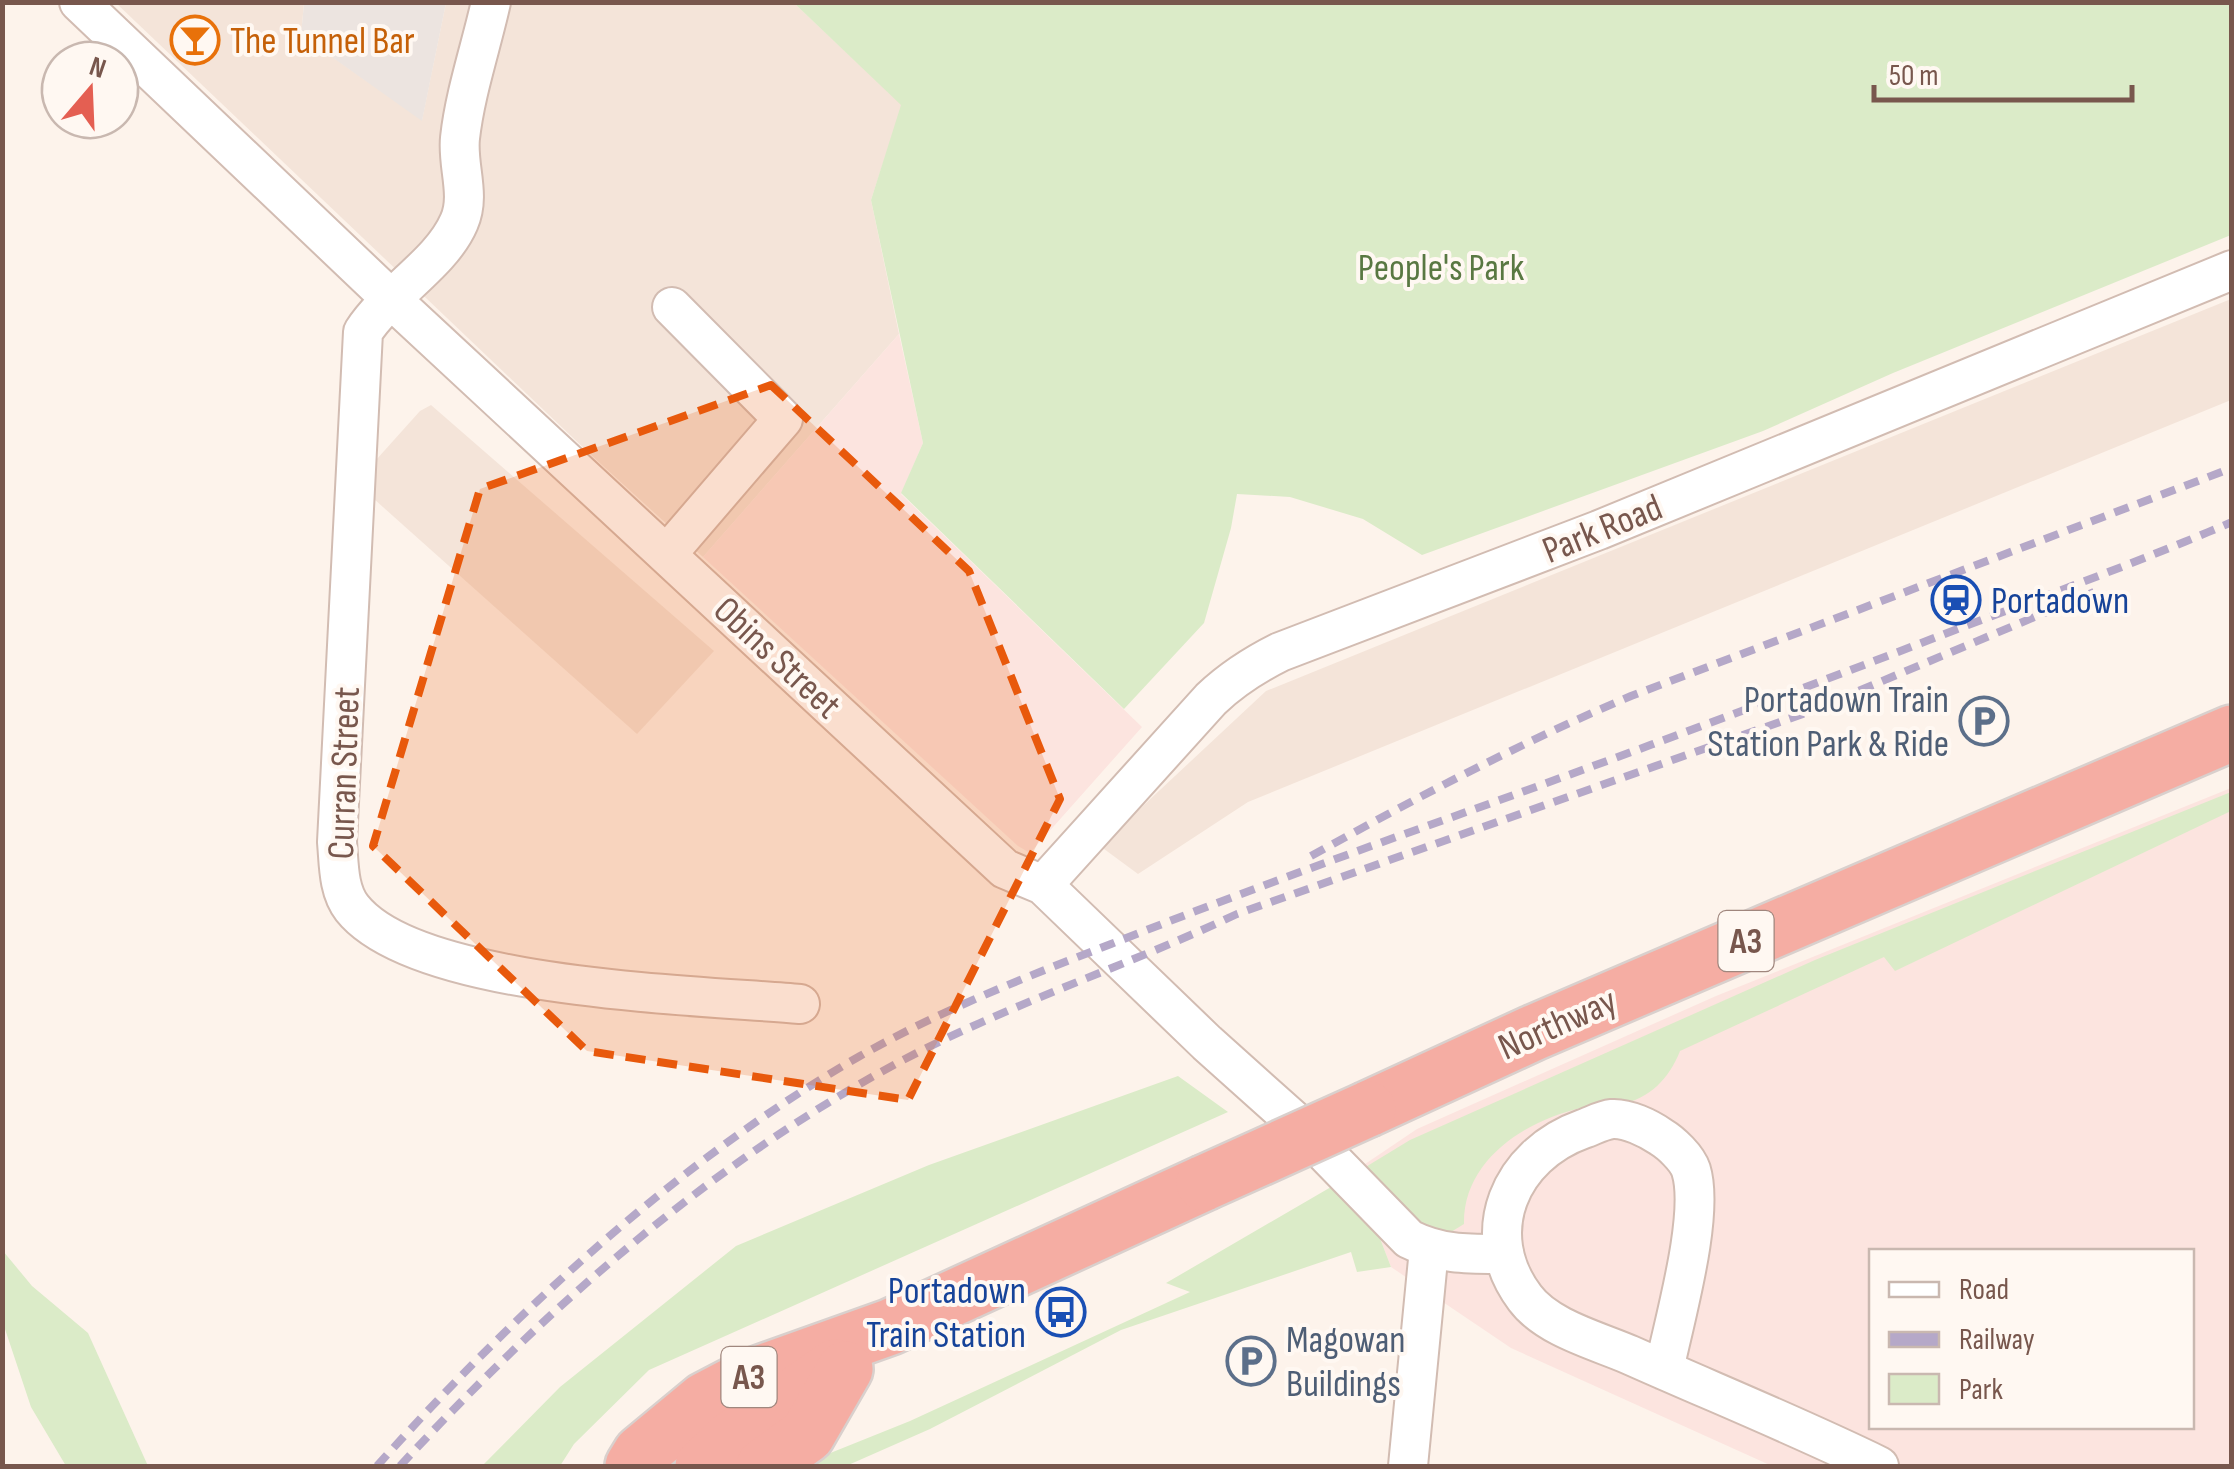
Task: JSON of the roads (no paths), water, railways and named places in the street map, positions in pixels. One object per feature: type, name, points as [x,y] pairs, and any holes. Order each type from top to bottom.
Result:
[{"type":"highway","name":"Northway","points":[[633,1466],[641,1452],[705,1400],[746,1378],[872,1341],[1532,1033],[2232,733]]},
{"type":"highway","name":"Northway","points":[[703,1466],[730,1440],[872,1341]]},
{"type":"highway","points":[[764,1466],[806,1436],[872,1341]]},
{"type":"street","name":"Obins Street","points":[[79,2],[391,299],[1006,869],[1043,885],[1293,1120],[1409,1239],[1450,1254],[1504,1254]]},
{"type":"street","name":"Curran Street","points":[[491,2],[460,141],[465,180],[460,220],[446,244],[363,332],[337,842],[340,880],[351,907],[374,929],[435,958],[547,982],[800,1004]]},
{"type":"street","name":"Park Road","points":[[1043,885],[1211,699],[1231,680],[1267,658],[1599,530],[2232,270]]},
{"type":"street","points":[[667,554],[782,418],[672,307]]},
{"type":"street","points":[[1664,1370],[1696,1210],[1690,1167],[1668,1142],[1646,1127],[1613,1119],[1560,1138],[1525,1168],[1506,1199],[1501,1228],[1504,1254],[1525,1300],[1551,1320],[1879,1466]]},
{"type":"street","points":[[1408,1466],[1428,1248]]},
{"type":"railway","points":[[1311,856],[1469,772],[1631,696],[2232,468]]},
{"type":"railway","points":[[377,1466],[485,1352],[602,1242],[728,1142],[793,1097],[890,1040],[1015,982],[1183,916],[1747,709],[2232,522]]},
{"type":"railway","points":[[400,1466],[513,1350],[636,1241],[766,1143],[905,1059],[1237,914],[1811,711],[2094,592]]},
{"type":"place","name":"The Tunnel Bar","points":[[195,40]]},
{"type":"place","name":"Portadown","points":[[1956,600]]},
{"type":"place","name":"Portadown Train Station Park & Ride","points":[[1984,721]]},
{"type":"place","name":"Portadown Train Station","points":[[1061,1312]]},
{"type":"place","name":"Magowan Buildings","points":[[1251,1361]]},
{"type":"park label","name":"People's Park","points":[[1441,267]]}]
